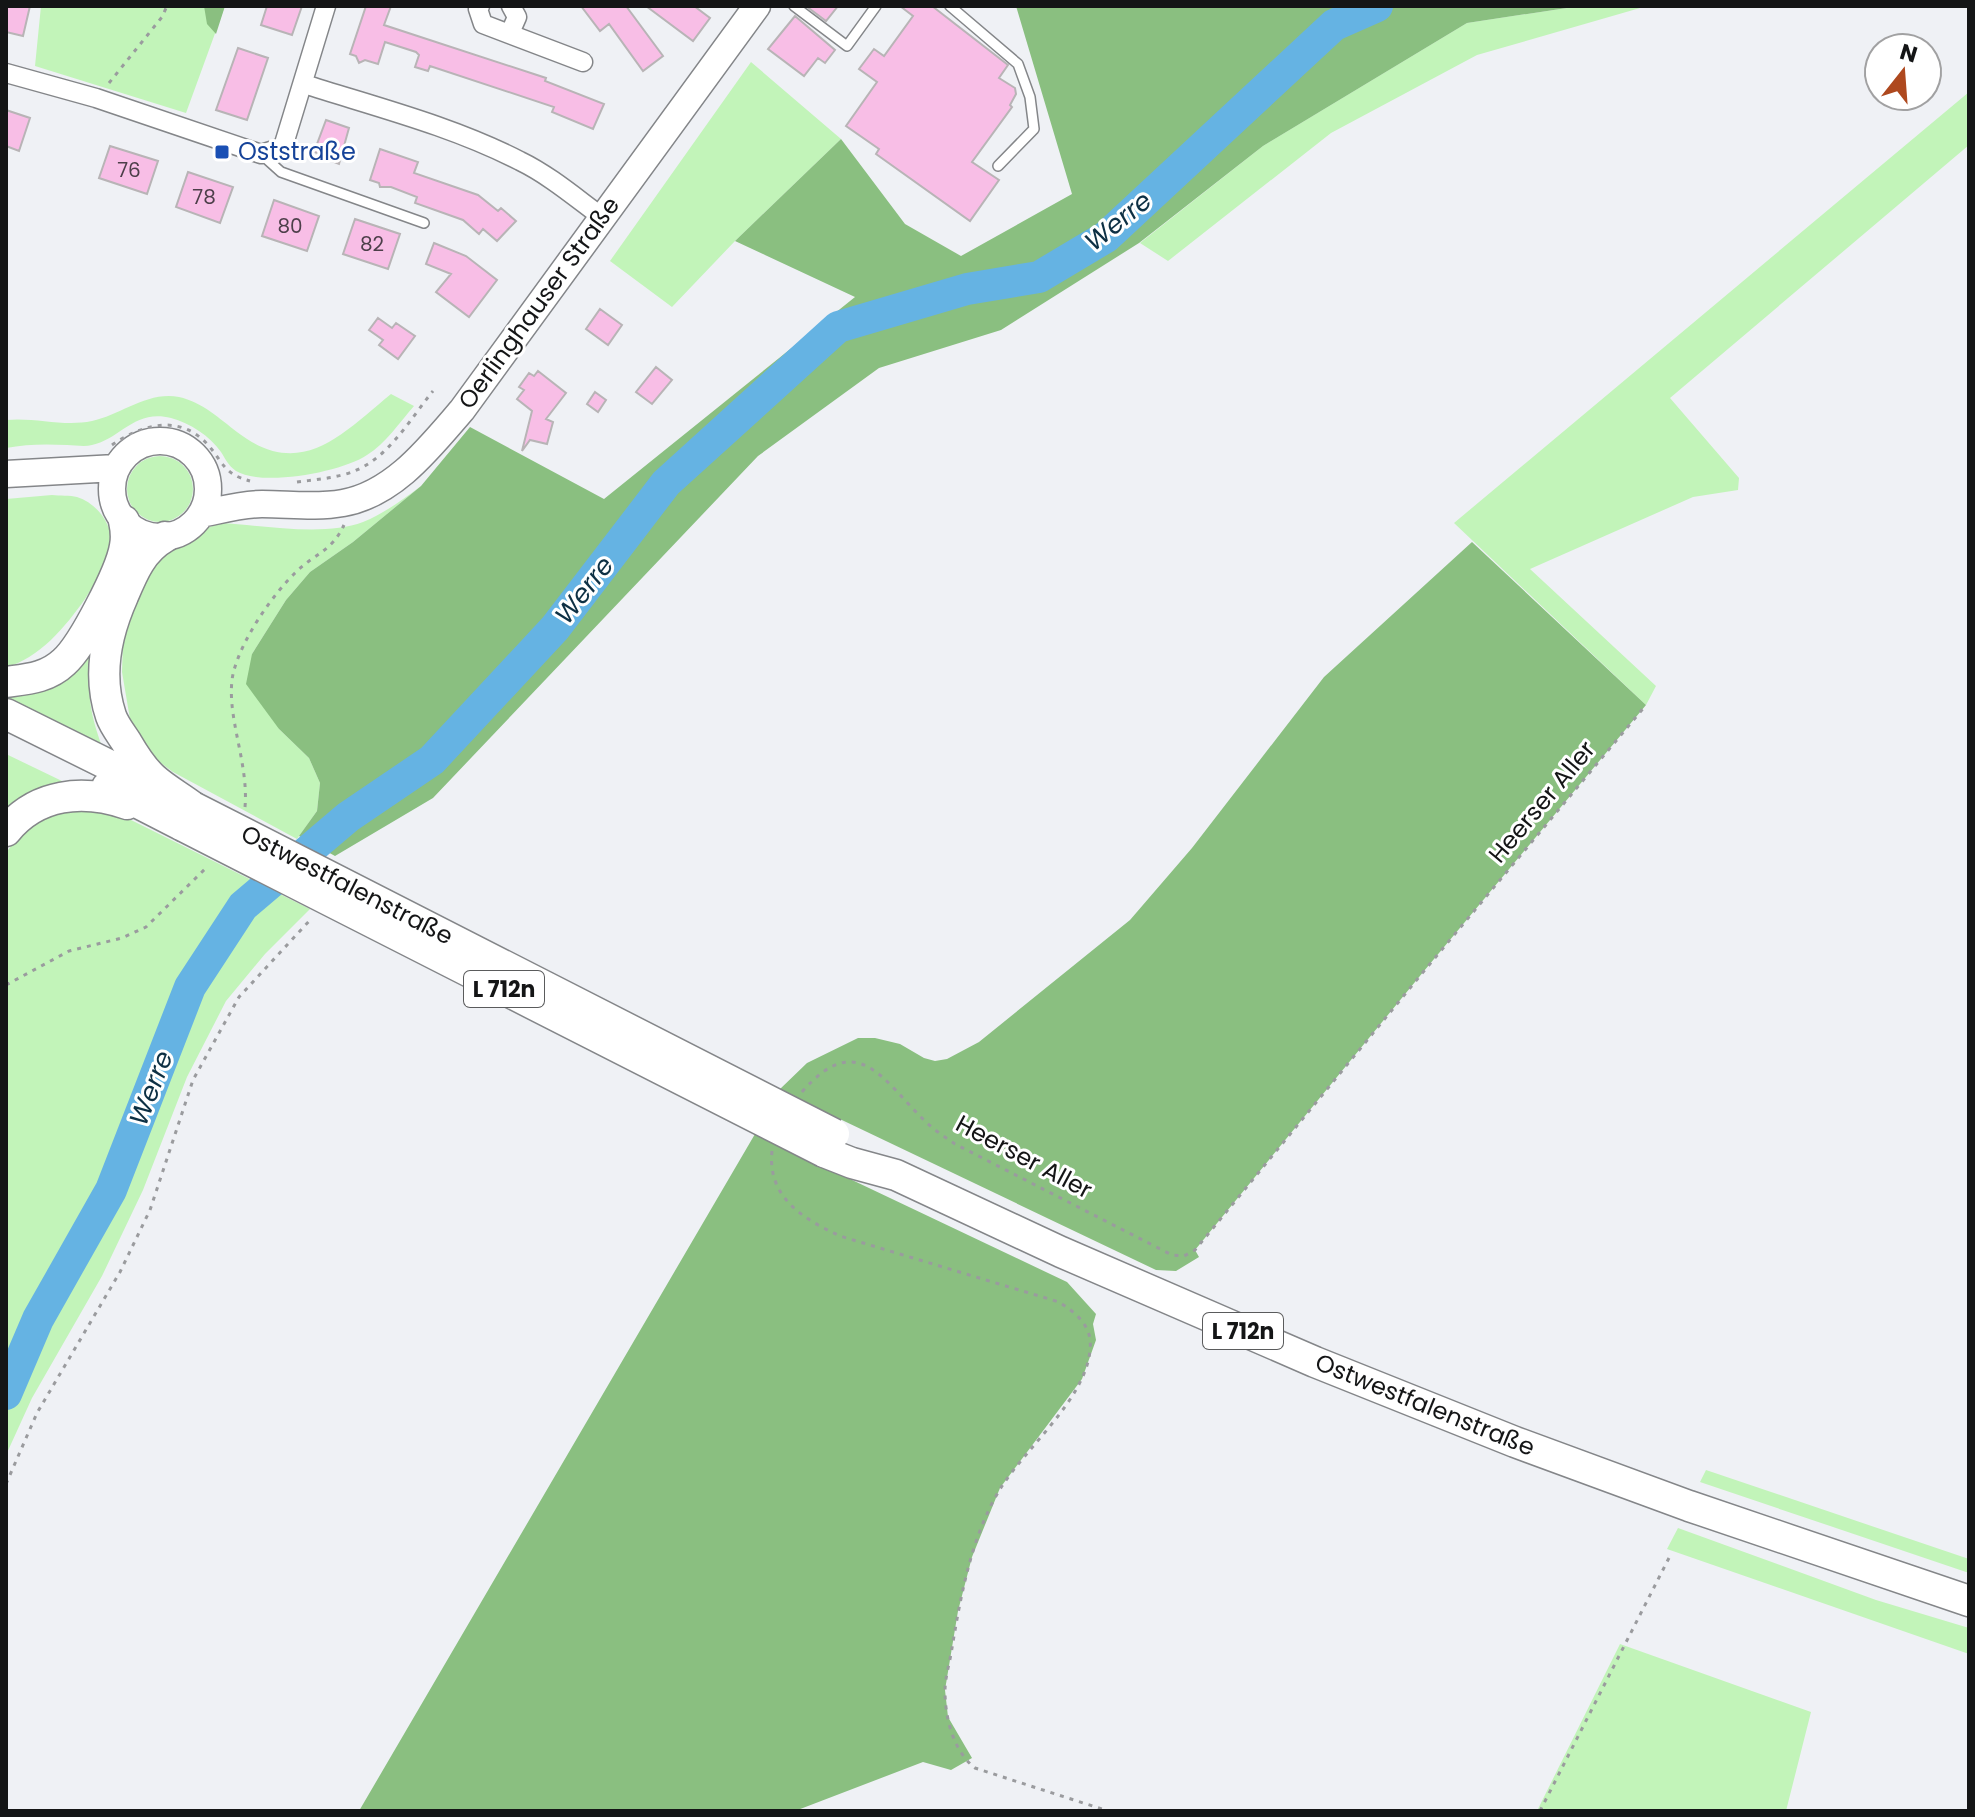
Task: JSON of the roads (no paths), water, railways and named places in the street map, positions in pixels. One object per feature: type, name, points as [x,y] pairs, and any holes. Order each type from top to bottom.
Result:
[{"type":"main road","name":"Oerlinghauser Straße","points":[[208,482],[303,506],[349,502],[377,490],[402,474],[425,454],[462,410],[756,6]]},
{"type":"main road","points":[[6,474],[60,472],[123,457],[134,448],[160,440],[174,442],[197,457],[208,482],[208,493],[201,514],[192,526],[165,537],[150,536],[136,530],[118,510],[60,472]]},
{"type":"main road","points":[[6,682],[43,677],[65,662],[86,633],[125,549],[127,534],[118,510],[110,459]]},
{"type":"main road","name":"Oerlinghauser Straße","points":[[201,514],[261,493]]},
{"type":"main road","name":"L 712n","points":[[165,537],[154,543],[138,561],[117,608],[103,659],[111,717],[139,763],[188,817]]},
{"type":"main road","name":"Ostwestfalenstraße","points":[[6,714],[188,817],[829,1143],[1061,1252],[1301,1356],[1597,1472],[1969,1601]]},
{"type":"main road","name":"Ostwestfalenstraße","points":[[6,736],[188,817]]},
{"type":"main road","name":"L 712n","points":[[6,831],[29,809],[54,798],[85,794],[188,817]]},
{"type":"street","points":[[6,73],[96,98],[261,154],[283,147],[326,6]]},
{"type":"street","points":[[480,6],[478,9],[483,24],[583,62]]},
{"type":"street","points":[[510,33],[517,17],[511,6]]},
{"type":"street","points":[[304,84],[428,123],[502,153],[524,163],[602,217]]},
{"type":"lane","points":[[794,6],[847,46],[876,6]]},
{"type":"lane","points":[[950,6],[1018,64],[1030,97],[1034,129],[998,166]]},
{"type":"lane","points":[[261,154],[281,172],[424,223]]},
{"type":"waterway","name":"Werre","points":[[6,1394],[38,1319],[111,1190],[190,987],[243,906],[348,817],[432,760],[555,628],[666,483],[838,327],[967,289],[1039,277],[1106,237],[1334,25],[1377,6]]},
{"type":"place","name":"Oststraße","points":[[222,152]]}]
